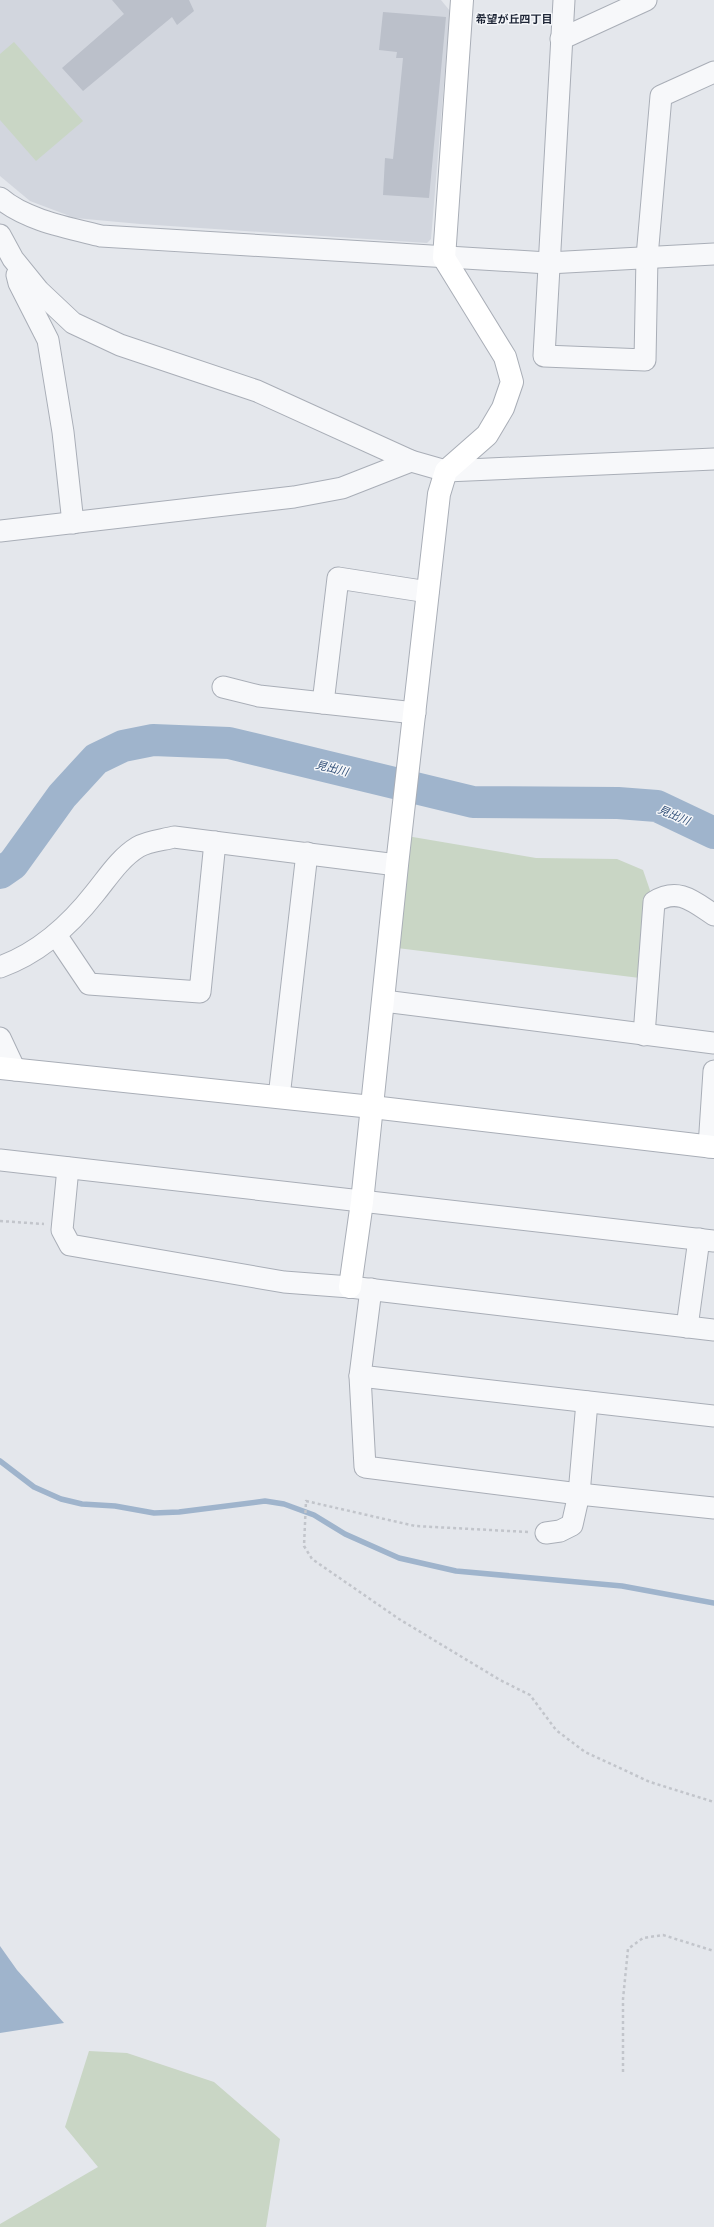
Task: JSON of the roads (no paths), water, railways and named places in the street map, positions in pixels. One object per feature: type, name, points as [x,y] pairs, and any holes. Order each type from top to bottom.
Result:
[{"type":"street","points":[[350,1287],[362,1202],[400,835],[410,759],[439,494],[446,471],[487,435],[504,408],[512,382],[505,357],[444,258],[462,0]]},
{"type":"street","points":[[564,0],[548,263],[544,356],[645,360],[647,257],[661,96],[714,72]]},
{"type":"street","points":[[561,39],[646,0]]},
{"type":"street","points":[[0,198],[9,206],[56,225],[101,236],[444,258],[548,263],[714,254]]},
{"type":"street","points":[[0,236],[13,259],[39,291],[73,323],[120,345],[257,391],[411,461],[446,471],[714,459]]},
{"type":"street","points":[[13,259],[19,283],[48,340],[63,432],[73,523]]},
{"type":"street","points":[[0,531],[294,497],[342,488],[411,461]]},
{"type":"street","points":[[323,703],[338,578],[428,592]]},
{"type":"street","points":[[222,687],[259,696],[415,713]]},
{"type":"street","points":[[0,966],[38,948],[56,936],[82,911],[123,859],[140,846],[174,837],[397,865]]},
{"type":"street","points":[[56,936],[88,984],[200,992],[215,842]]},
{"type":"street","points":[[279,1097],[308,853]]},
{"type":"street","points":[[644,1035],[654,902],[665,895],[687,897],[714,915]]},
{"type":"street","points":[[384,1001],[714,1043]]},
{"type":"street","points":[[0,1038],[8,1069],[372,1107],[712,1147],[714,1071]]},
{"type":"street","points":[[0,1160],[707,1240],[687,1327]]},
{"type":"street","points":[[68,1168],[62,1230],[70,1245],[284,1282],[371,1289],[714,1330]]},
{"type":"street","points":[[371,1289],[360,1376],[365,1467],[579,1494],[714,1508]]},
{"type":"street","points":[[360,1376],[714,1416]]},
{"type":"street","points":[[546,1533],[560,1531],[572,1525],[579,1494],[586,1402]]},
{"type":"water","points":[[0,1946],[17,1970],[64,2023],[0,2033]]},
{"type":"waterway","name":"見出川","points":[[0,873],[13,864],[62,796],[96,759],[123,746],[153,740],[229,743],[473,802],[618,803],[657,806],[714,833]]},
{"type":"waterway","points":[[0,1461],[34,1487],[61,1499],[82,1504],[115,1506],[154,1513],[179,1512],[265,1501],[284,1504],[314,1515],[345,1534],[399,1558],[456,1571],[622,1586],[714,1603]]},
{"type":"district","name":"希望が丘四丁目","points":[[514,19]]}]
